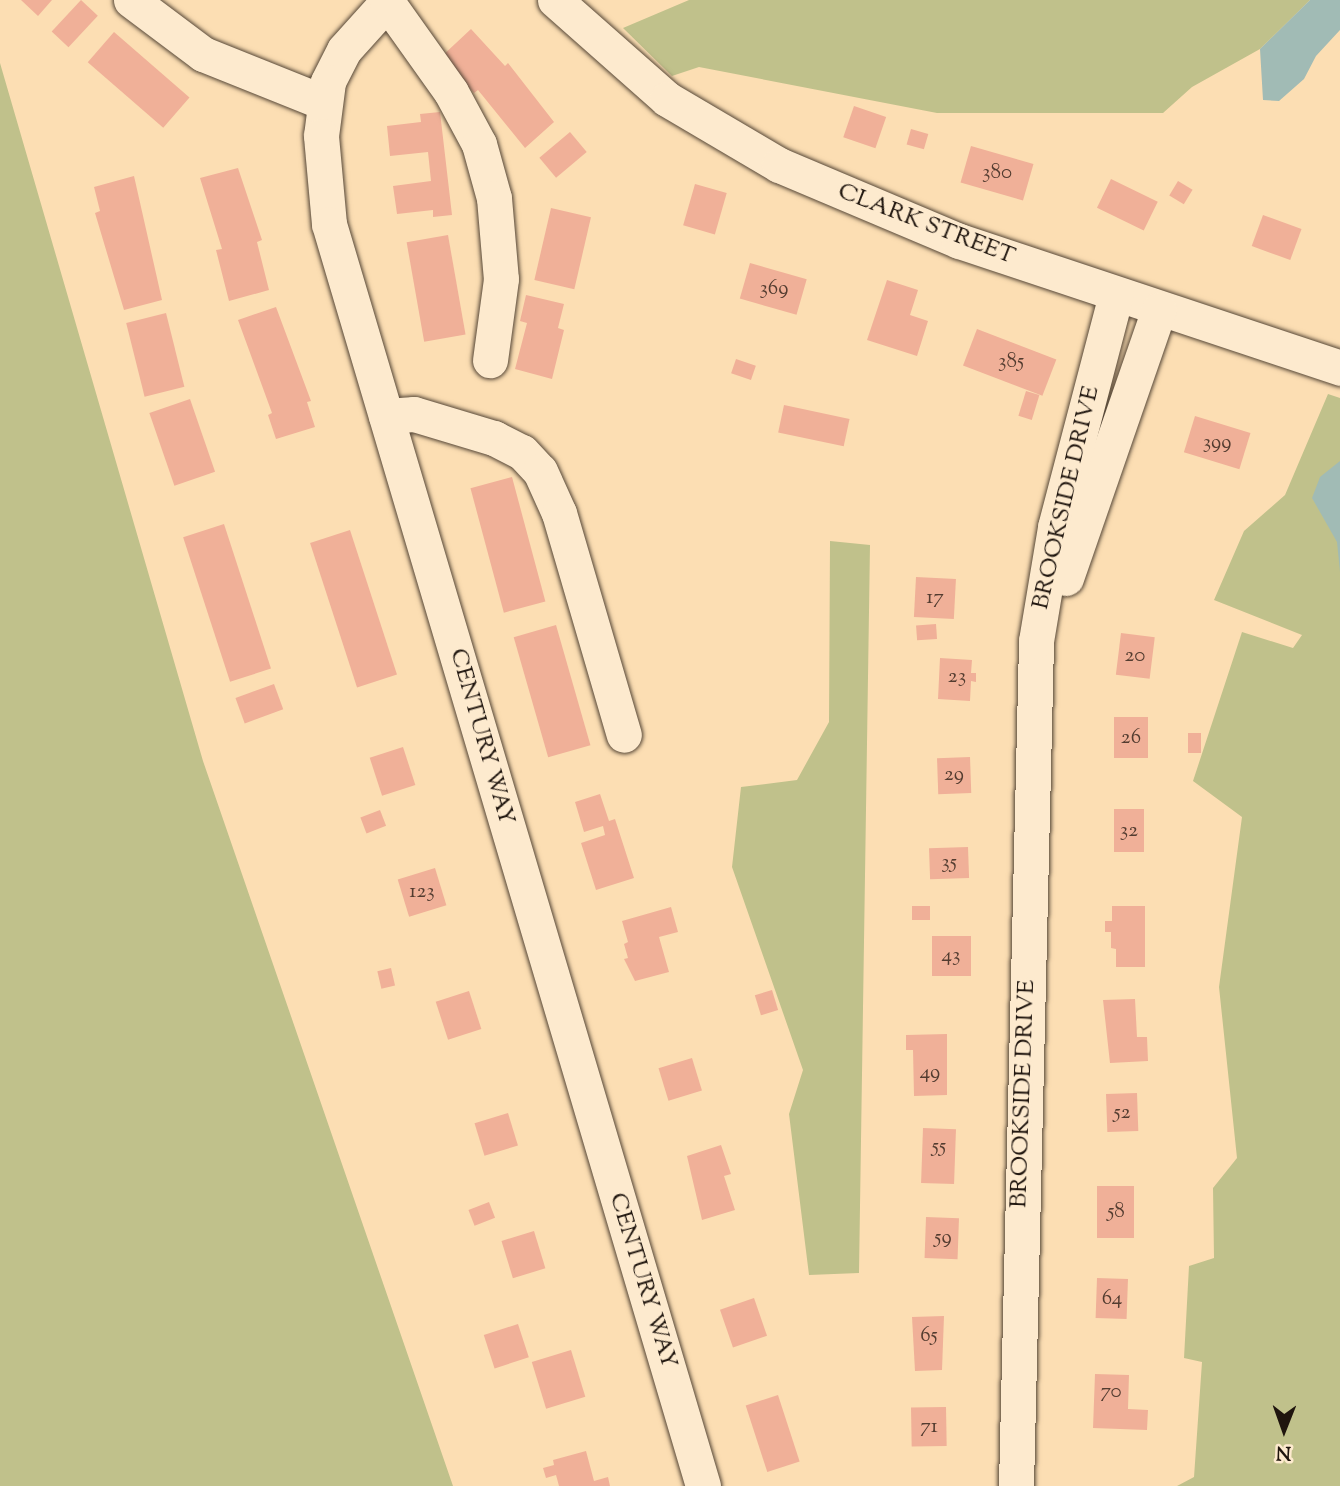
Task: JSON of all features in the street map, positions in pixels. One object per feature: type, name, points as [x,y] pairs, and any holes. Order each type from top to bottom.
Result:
[{"type":"street","points":[[131,0],[203,54],[323,102]]},
{"type":"street","name":"CLARK STREET","points":[[555,0],[639,77],[751,151],[867,205],[1159,310],[1340,368]]},
{"type":"street","points":[[388,1],[450,92],[480,144],[494,198],[501,279],[490,360]]},
{"type":"street","name":"CENTURY WAY","points":[[388,1],[344,50],[328,82],[323,102],[321,136],[329,224],[703,1486]]},
{"type":"street","name":"BROOKSIDE DRIVE","points":[[1016,1486],[1038,621],[1048,564],[1116,295]]},
{"type":"street","name":"BROOKSIDE DRIVE","points":[[1035,703],[1074,547],[1159,310]]},
{"type":"street","points":[[386,416],[414,414],[494,438],[522,452],[540,471],[559,513],[624,735]]},
{"type":"green space","points":[[689,0],[1310,0],[1260,49],[1192,87],[1163,113],[937,113],[699,67],[672,76],[623,28]]},
{"type":"green space","points":[[0,63],[203,761],[453,1486],[0,1486]]},
{"type":"green space","points":[[1328,394],[1340,398],[1340,1486],[1177,1486],[1194,1477],[1202,1362],[1184,1358],[1189,1266],[1214,1258],[1213,1188],[1237,1158],[1219,987],[1242,817],[1193,781],[1242,632],[1293,648],[1302,635],[1214,600],[1244,531],[1285,495]]},
{"type":"green space","points":[[830,541],[870,545],[859,1273],[809,1275],[789,1114],[803,1070],[732,867],[741,787],[797,780],[829,722]]},
{"type":"water","points":[[1310,0],[1340,0],[1340,30],[1316,56],[1304,79],[1279,101],[1263,100],[1260,49]]},
{"type":"water","points":[[1340,461],[1340,572],[1337,542],[1312,498],[1320,477]]},
{"type":"building","points":[[21,0],[52,0],[38,16]]},
{"type":"building","points":[[81,0],[98,16],[68,47],[52,31]]},
{"type":"building","points":[[471,29],[505,66],[508,63],[554,122],[525,148],[478,90],[474,93],[441,57]]},
{"type":"building","points":[[114,32],[189,98],[163,128],[88,62]]},
{"type":"building","points":[[854,106],[886,117],[875,148],[843,137]]},
{"type":"building","points":[[440,112],[452,215],[433,217],[433,210],[397,214],[393,186],[431,181],[428,152],[390,156],[387,126],[421,122],[420,114]]},
{"type":"building","points":[[911,129],[928,134],[924,149],[907,144]]},
{"type":"building","points":[[570,132],[587,152],[556,178],[539,158]]},
{"type":"building","points":[[971,146],[1033,164],[1023,200],[961,183]]},
{"type":"building","points":[[238,168],[262,240],[257,242],[269,290],[229,301],[216,250],[222,249],[200,178]]},
{"type":"building","points":[[134,176],[162,300],[124,310],[95,213],[100,211],[94,187]]},
{"type":"building","points":[[1111,179],[1158,202],[1144,231],[1097,208]]},
{"type":"building","points":[[1178,181],[1193,190],[1184,204],[1169,196]]},
{"type":"building","points":[[695,184],[727,193],[715,234],[683,225]]},
{"type":"building","points":[[551,208],[591,217],[574,289],[534,280]]},
{"type":"building","points":[[1263,215],[1302,229],[1290,260],[1252,246]]},
{"type":"building","points":[[448,235],[466,334],[424,342],[407,242]]},
{"type":"building","points":[[750,263],[807,279],[797,315],[740,299]]},
{"type":"building","points":[[887,280],[918,290],[910,315],[928,321],[917,356],[867,340]]},
{"type":"building","points":[[526,295],[564,304],[558,328],[564,330],[552,379],[515,369],[527,323],[520,321]]},
{"type":"building","points":[[276,307],[311,401],[307,402],[315,427],[276,439],[268,415],[272,413],[238,320]]},
{"type":"building","points":[[166,313],[184,387],[145,397],[126,323]]},
{"type":"building","points":[[977,329],[1056,359],[1042,396],[963,365]]},
{"type":"building","points":[[736,359],[756,366],[751,380],[731,373]]},
{"type":"building","points":[[1026,391],[1039,395],[1032,420],[1018,416]]},
{"type":"building","points":[[190,399],[215,472],[174,486],[149,413]]},
{"type":"building","points":[[784,405],[850,419],[844,446],[778,432]]},
{"type":"building","points":[[1195,416],[1250,433],[1239,469],[1184,452]]},
{"type":"building","points":[[512,477],[545,602],[504,613],[470,488]]},
{"type":"building","points":[[224,524],[271,669],[230,682],[183,537]]},
{"type":"building","points":[[350,530],[397,675],[357,688],[310,543]]},
{"type":"building","points":[[916,577],[956,579],[954,619],[914,617]]},
{"type":"building","points":[[936,624],[937,639],[917,640],[916,625]]},
{"type":"building","points":[[556,625],[590,745],[548,757],[514,637]]},
{"type":"building","points":[[1121,633],[1155,637],[1150,679],[1116,675]]},
{"type":"building","points":[[940,658],[972,660],[971,673],[976,673],[976,682],[971,681],[970,701],[938,699]]},
{"type":"building","points":[[274,684],[283,709],[245,723],[235,698]]},
{"type":"building","points":[[1114,717],[1148,717],[1148,758],[1114,758]]},
{"type":"building","points":[[1188,733],[1201,733],[1201,753],[1188,753]]},
{"type":"building","points":[[403,747],[415,785],[382,796],[370,758]]},
{"type":"building","points":[[970,757],[971,793],[938,794],[937,758]]},
{"type":"building","points":[[600,794],[609,821],[615,819],[634,878],[596,890],[581,843],[605,835],[603,826],[584,832],[575,802]]},
{"type":"building","points":[[1114,809],[1144,809],[1144,852],[1114,852]]},
{"type":"building","points":[[380,810],[386,826],[366,833],[360,818]]},
{"type":"building","points":[[968,847],[969,878],[930,879],[929,848]]},
{"type":"building","points":[[435,868],[446,905],[409,917],[398,879]]},
{"type":"building","points":[[912,906],[930,906],[930,920],[912,920]]},
{"type":"building","points":[[1112,906],[1145,906],[1145,967],[1116,967],[1116,949],[1111,948],[1111,932],[1105,932],[1105,921],[1112,921]]},
{"type":"building","points":[[671,907],[678,932],[659,937],[669,972],[635,981],[624,959],[628,958],[624,944],[628,942],[622,921]]},
{"type":"building","points":[[932,936],[971,936],[971,976],[932,976]]},
{"type":"building","points":[[391,968],[395,986],[381,989],[377,971]]},
{"type":"building","points":[[772,990],[778,1010],[761,1015],[755,995]]},
{"type":"building","points":[[469,991],[481,1029],[448,1040],[436,1002]]},
{"type":"building","points":[[1135,999],[1137,1037],[1147,1037],[1148,1061],[1110,1063],[1103,1000]]},
{"type":"building","points":[[947,1034],[947,1095],[914,1096],[913,1050],[906,1050],[906,1035]]},
{"type":"building","points":[[692,1058],[702,1091],[668,1101],[659,1068]]},
{"type":"building","points":[[1137,1093],[1138,1131],[1107,1132],[1106,1094]]},
{"type":"building","points":[[508,1113],[518,1146],[484,1156],[475,1123]]},
{"type":"building","points":[[923,1128],[956,1129],[954,1184],[921,1183]]},
{"type":"building","points":[[721,1145],[731,1174],[724,1176],[735,1210],[702,1220],[687,1156]]},
{"type":"building","points":[[1097,1186],[1134,1186],[1134,1238],[1097,1238]]},
{"type":"building","points":[[489,1202],[495,1218],[475,1226],[468,1210]]},
{"type":"building","points":[[926,1217],[959,1218],[958,1259],[925,1258]]},
{"type":"building","points":[[534,1231],[545,1268],[513,1278],[501,1241]]},
{"type":"building","points":[[1097,1278],[1128,1279],[1127,1319],[1096,1318]]},
{"type":"building","points":[[754,1298],[767,1336],[733,1348],[720,1310]]},
{"type":"building","points":[[944,1316],[942,1370],[915,1371],[912,1317]]},
{"type":"building","points":[[518,1324],[529,1357],[495,1368],[484,1335]]},
{"type":"building","points":[[571,1350],[585,1397],[546,1409],[532,1362]]},
{"type":"building","points":[[1095,1374],[1129,1375],[1128,1409],[1148,1410],[1147,1430],[1093,1428]]},
{"type":"building","points":[[778,1395],[800,1462],[767,1472],[746,1406]]},
{"type":"building","points":[[946,1407],[947,1446],[912,1447],[911,1408]]},
{"type":"building","points":[[586,1451],[594,1481],[608,1477],[610,1486],[559,1486],[556,1475],[546,1478],[543,1468],[554,1465],[553,1460]]}]
